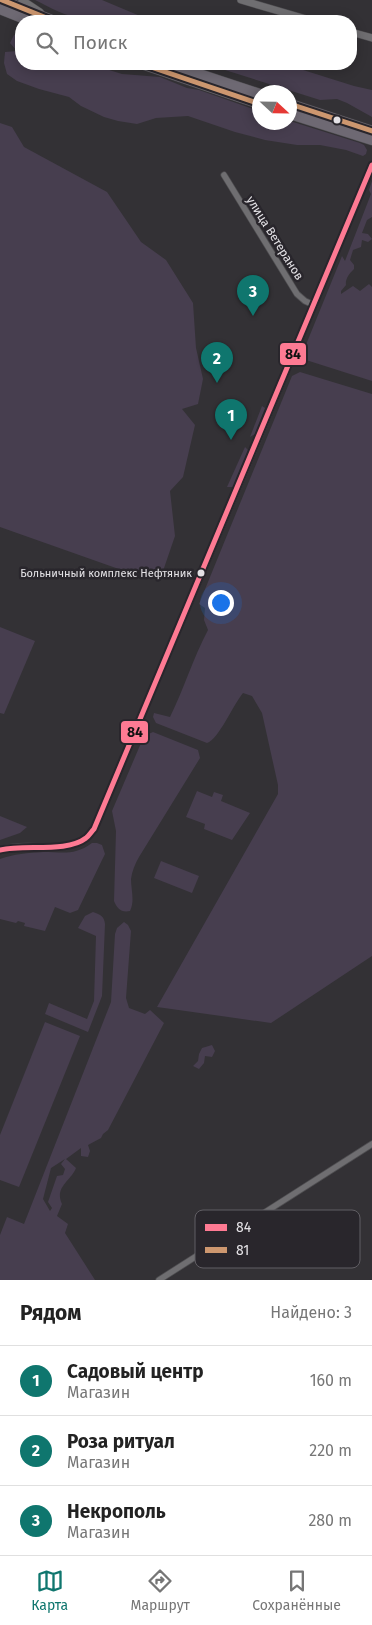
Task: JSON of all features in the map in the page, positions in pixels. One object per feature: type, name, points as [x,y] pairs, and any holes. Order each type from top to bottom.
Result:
[{"type":"highway","points":[[2,0],[40,15]]},
{"type":"highway","points":[[0,9],[15,15]]},
{"type":"highway","points":[[160,70],[252,101]]},
{"type":"highway","points":[[187,70],[252,91]]},
{"type":"highway","points":[[297,106],[372,132]]},
{"type":"highway","points":[[297,116],[372,140]]},
{"type":"street","points":[[22,0],[46,15]]},
{"type":"street","points":[[241,0],[292,15]]},
{"type":"street","points":[[357,34],[372,38]]},
{"type":"street","points":[[0,850],[20,845],[66,846],[79,842],[94,830],[372,164]]},
{"type":"street","name":"улица Ветеранов","points":[[224,175],[297,294],[314,306]]},
{"type":"street","points":[[269,1210],[372,1144]]},
{"type":"street","points":[[159,1280],[195,1257]]},
{"type":"shaded area","points":[[35,0],[102,0],[138,15],[69,15]]},
{"type":"shaded area","points":[[14,35],[15,35],[15,49],[10,43]]},
{"type":"shaded area","points":[[15,51],[15,70],[109,70],[122,74],[160,77],[187,88],[199,90],[252,109],[252,130],[297,130],[297,123],[360,143],[367,150],[363,156],[346,150],[320,145],[297,145],[265,140],[188,116],[156,118],[137,124],[118,121],[104,117],[81,106],[69,97],[17,81],[7,74],[4,63],[5,52]]},
{"type":"shaded area","points":[[225,70],[303,70],[372,90],[372,117],[337,99],[320,100],[297,93],[297,85],[272,85]]},
{"type":"shaded area","points":[[0,123],[12,127],[24,147],[107,192],[141,242],[166,260],[193,303],[196,348],[203,379],[198,404],[182,409],[195,425],[183,477],[170,491],[175,536],[163,571],[130,573],[0,527]]},
{"type":"shaded area","points":[[372,181],[372,217],[367,220],[362,233],[368,234],[372,239],[368,242],[362,240],[361,247],[353,250],[350,260],[354,265],[354,269],[348,277],[341,294],[353,286],[360,291],[369,284],[372,287],[372,381],[306,360],[303,352],[342,256],[345,261],[371,194],[369,190]]},
{"type":"shaded area","points":[[300,372],[372,394],[372,956],[271,1023],[157,1007],[278,794],[278,785],[262,713],[252,696],[243,693],[221,729],[207,743],[156,723],[153,717],[154,713],[170,717],[180,696],[208,630],[204,620],[205,608],[199,604],[292,376]]},
{"type":"shaded area","points":[[262,406],[265,408],[255,434],[250,437]]},
{"type":"shaded area","points":[[245,447],[248,450],[233,487],[227,487]]},
{"type":"shaded area","points":[[0,627],[35,641],[4,714],[0,713]]},
{"type":"shaded area","points":[[153,732],[198,750],[200,758],[136,862],[131,879],[133,899],[130,911],[122,911],[114,901],[116,831],[112,811],[144,736]]},
{"type":"shaded area","points":[[197,791],[212,797],[214,792],[223,795],[221,801],[250,813],[232,840],[204,829],[205,824],[186,817]]},
{"type":"shaded area","points":[[0,816],[27,827],[20,833],[0,840]]},
{"type":"shaded area","points":[[92,843],[102,845],[105,854],[78,910],[70,913],[55,907],[45,931],[24,926],[25,923],[18,921],[16,923],[0,919],[0,859],[26,853],[74,852]]},
{"type":"shaded area","points":[[161,861],[199,876],[192,893],[154,878]]},
{"type":"shaded area","points":[[93,912],[102,916],[105,924],[102,996],[88,1032],[45,1014],[49,1003],[87,1019],[94,1001],[96,936],[78,928],[85,916]]},
{"type":"shaded area","points":[[124,922],[131,931],[126,998],[129,1008],[145,1014],[150,1010],[164,1023],[108,1130],[101,1138],[88,1145],[90,1151],[88,1157],[81,1156],[81,1148],[66,1159],[76,1168],[60,1193],[62,1204],[57,1216],[68,1224],[65,1233],[95,1280],[0,1280],[0,1235],[7,1217],[24,1224],[111,1002],[115,934],[117,928]],"holes":[[[65,1159],[61,1164],[65,1169],[63,1175],[57,1176],[48,1202],[52,1208],[50,1211],[43,1199],[51,1168]]]},
{"type":"shaded area","points":[[45,1022],[80,1036],[19,1187],[0,1180],[0,1135]]},
{"type":"shaded area","points":[[212,1045],[215,1051],[212,1057],[205,1056],[204,1063],[199,1069],[193,1066],[198,1061],[202,1048]]},
{"type":"transit line","name":"81","points":[[2,0],[39,15]]},
{"type":"transit line","name":"81","points":[[160,70],[252,101]]},
{"type":"transit line","name":"81","points":[[297,106],[372,131]]},
{"type":"transit line","name":"84","points":[[0,850],[57,847],[78,843],[86,838],[94,829],[372,165]]},
{"type":"place","name":"Некрополь","points":[[253,316]]},
{"type":"place","name":"Роза ритуал","points":[[217,383]]},
{"type":"place","name":"Садовый центр","points":[[231,440]]},
{"type":"place","name":"Больничный комплекс Нефтяник","points":[[201,573]]}]
